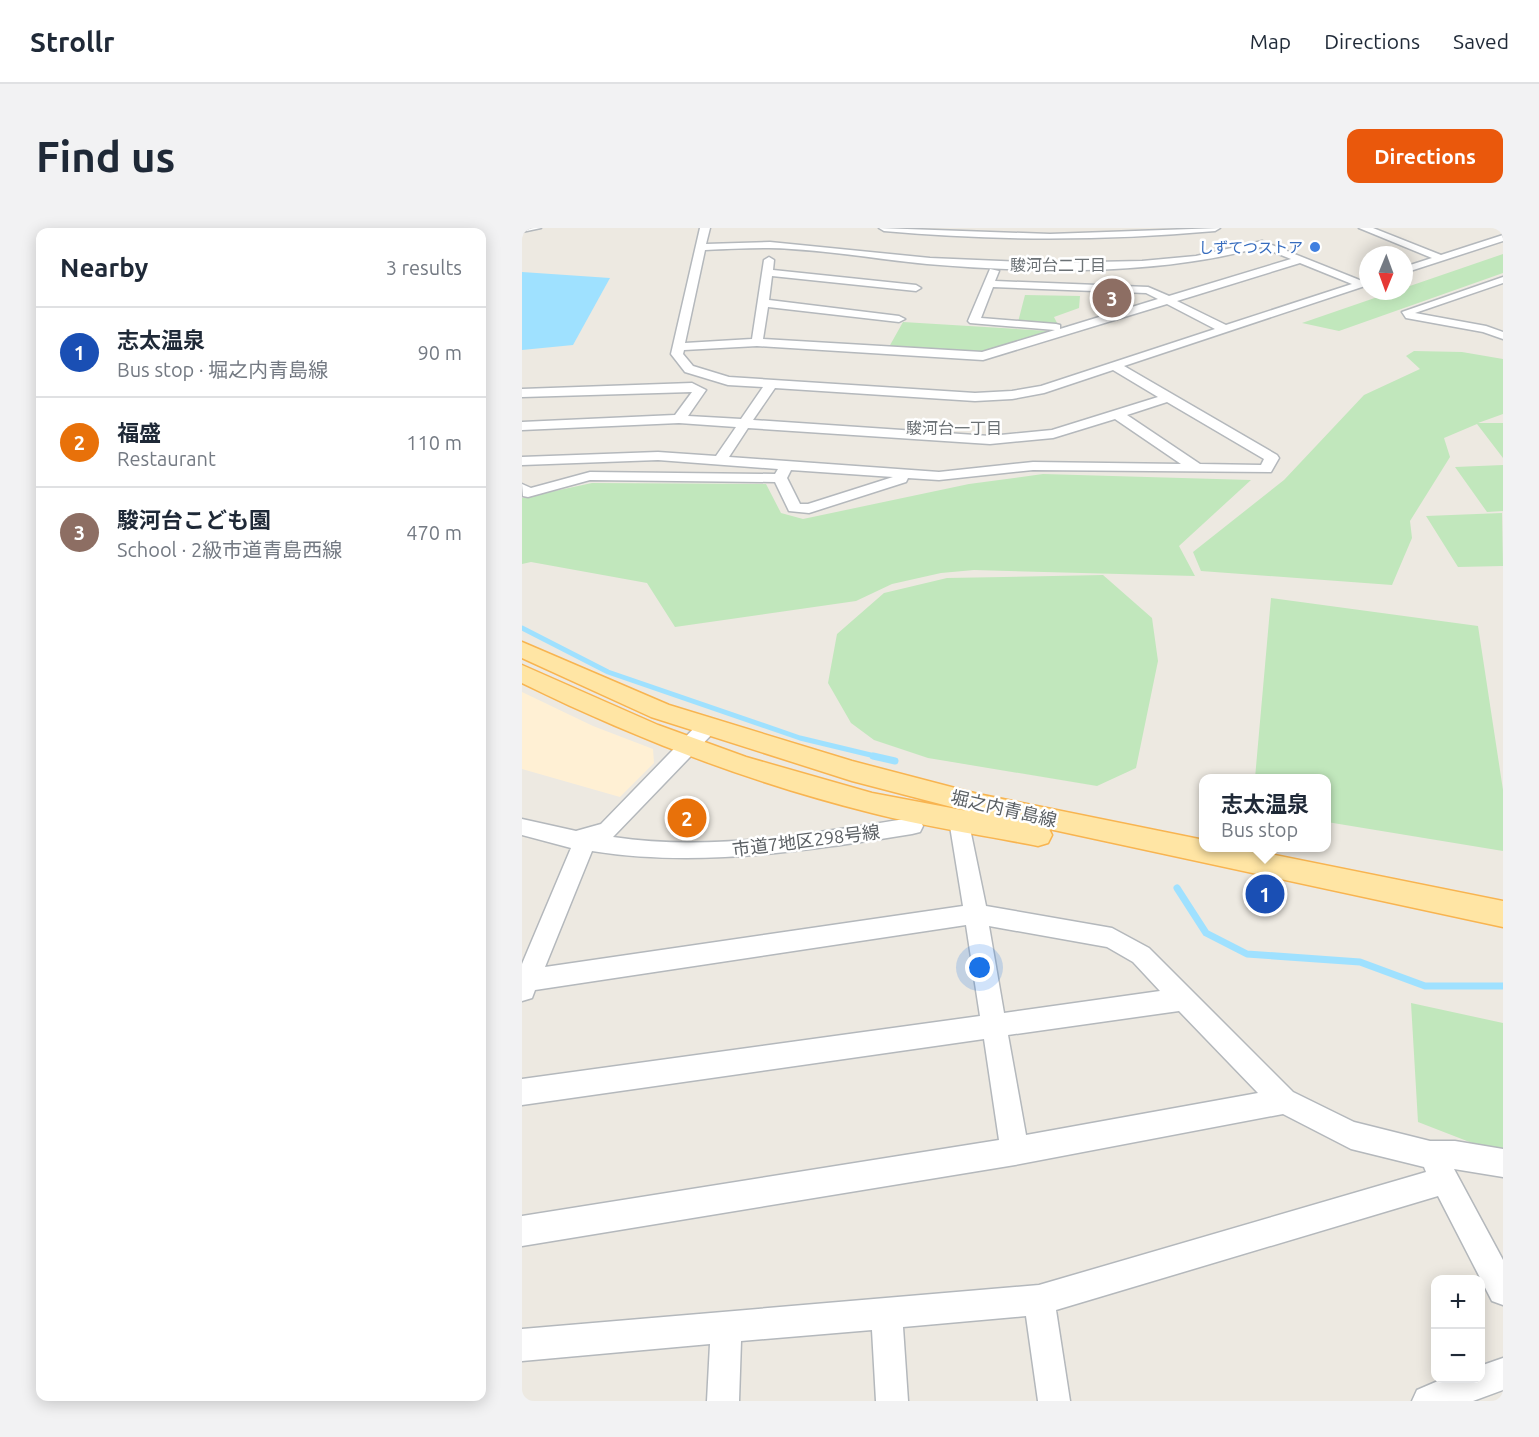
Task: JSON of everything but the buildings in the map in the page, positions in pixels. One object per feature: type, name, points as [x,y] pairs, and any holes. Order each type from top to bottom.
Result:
[{"type":"main road","name":"堀之内青島線","points":[[522,649],[582,678],[660,711],[852,771],[978,804],[1199,850]]},
{"type":"main road","name":"堀之内青島線","points":[[522,672],[642,730],[688,747],[873,803],[1503,932]]},
{"type":"main road","name":"堀之内青島線","points":[[1207,852],[1503,914]]},
{"type":"street","points":[[522,229],[536,228]]},
{"type":"street","points":[[705,228],[678,347],[680,359],[689,369],[728,381],[994,397],[1044,389],[1359,285]]},
{"type":"street","points":[[884,228],[1003,246],[1145,277],[1165,300],[1225,329]]},
{"type":"street","points":[[678,347],[757,342],[907,304],[1003,246],[1215,228]]},
{"type":"street","points":[[1364,228],[1442,258]]},
{"type":"street","points":[[1413,267],[1503,238]]},
{"type":"street","points":[[989,284],[1145,277],[1262,243],[1300,260],[1359,281]]},
{"type":"street","points":[[702,247],[770,245],[907,304],[983,356],[1068,328],[1300,260]]},
{"type":"street","points":[[757,342],[770,245]]},
{"type":"street","points":[[1003,246],[974,321],[1068,328]]},
{"type":"street","points":[[767,272],[907,304]]},
{"type":"street","points":[[1503,281],[1408,312],[1410,316],[1486,329],[1503,336]]},
{"type":"street","points":[[763,303],[907,304]]},
{"type":"street","points":[[1486,329],[1503,322]]},
{"type":"street","points":[[522,488],[528,493],[590,476],[783,472],[939,476],[1033,466],[1266,469],[1272,458],[1115,366]]},
{"type":"street","points":[[720,460],[771,384]]},
{"type":"street","points":[[522,393],[692,387],[700,390],[679,420]]},
{"type":"street","points":[[522,426],[679,420],[990,440],[1053,434],[1170,398]]},
{"type":"street","points":[[1118,415],[1198,468]]},
{"type":"street","points":[[522,461],[658,456],[720,460],[783,472]]},
{"type":"street","points":[[783,472],[794,508],[809,509],[888,482],[919,475]]},
{"type":"street","points":[[707,727],[608,830],[580,840],[525,986],[976,914],[1112,938],[1141,954],[1245,1065],[1284,1101],[1351,1135],[1438,1167],[1503,1290]]},
{"type":"street","points":[[960,820],[1015,1151]]},
{"type":"street","name":"市道7地区298号線","points":[[522,827],[580,840],[654,851],[740,849],[793,844],[912,826]]},
{"type":"street","points":[[522,1092],[994,1023],[1185,999]]},
{"type":"street","points":[[522,1231],[1015,1151],[1284,1101]]},
{"type":"street","points":[[522,1345],[1039,1300],[1438,1167],[1455,1155],[1503,1163]]},
{"type":"street","points":[[1039,1300],[1054,1401]]},
{"type":"street","points":[[887,1314],[892,1401]]},
{"type":"street","points":[[723,1401],[726,1328]]},
{"type":"street","points":[[1428,1401],[1503,1374]]},
{"type":"shaded area","points":[[522,692],[593,726],[653,749],[654,763],[620,797],[522,769]]},
{"type":"green space","points":[[1503,254],[1503,273],[1339,331],[1302,323],[1369,300],[1413,300],[1413,285]]},
{"type":"green space","points":[[1025,295],[1080,296],[1079,308],[1054,317],[1058,325],[1018,322]]},
{"type":"green space","points":[[903,322],[1049,331],[983,353],[889,347]]},
{"type":"green space","points":[[1414,351],[1462,352],[1503,359],[1503,414],[1478,423],[1503,423],[1503,458],[1477,424],[1444,438],[1450,457],[1410,521],[1412,538],[1392,585],[1201,571],[1193,552],[1284,480],[1364,395],[1420,369],[1406,356]]},
{"type":"green space","points":[[1503,465],[1503,511],[1487,512],[1455,467]]},
{"type":"green space","points":[[1043,474],[1251,480],[1179,546],[1195,576],[974,570],[941,573],[892,584],[856,601],[675,627],[647,583],[531,562],[522,564],[522,498],[592,483],[766,484],[781,513],[803,519],[969,484]]},
{"type":"green space","points":[[1502,513],[1503,566],[1458,567],[1426,516]]},
{"type":"green space","points":[[1103,575],[1152,618],[1158,661],[1136,768],[1097,786],[928,758],[874,740],[851,723],[828,683],[837,634],[884,593],[947,578]]},
{"type":"green space","points":[[1271,598],[1478,626],[1503,790],[1503,851],[1331,823],[1331,774],[1255,774]]},
{"type":"green space","points":[[1411,1003],[1503,1023],[1503,1155],[1418,1122]]},
{"type":"water","points":[[522,272],[610,278],[573,345],[522,350]]},
{"type":"waterway","points":[[522,628],[608,672],[800,738],[879,757]]},
{"type":"waterway","points":[[873,756],[895,761]]},
{"type":"waterway","points":[[1177,888],[1206,933],[1247,954],[1360,962],[1425,986],[1503,986]]},
{"type":"place","name":"しずてつストア","points":[[1315,247]]},
{"type":"place","name":"駿河台こども園","points":[[1112,298]]},
{"type":"place","name":"福盛","points":[[687,818]]},
{"type":"place","name":"志太温泉","points":[[1265,894]]},
{"type":"district","name":"駿河台二丁目","points":[[1058,265]]},
{"type":"district","name":"駿河台一丁目","points":[[954,428]]}]
